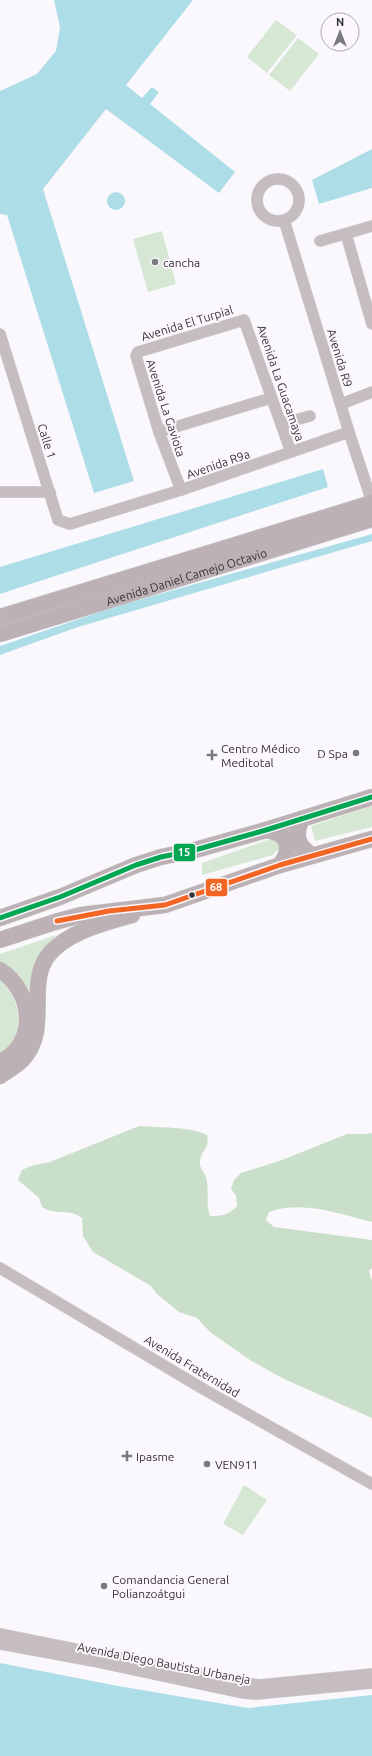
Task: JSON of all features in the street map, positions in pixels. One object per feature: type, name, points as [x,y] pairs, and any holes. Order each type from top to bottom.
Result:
[{"type":"main road","name":"Avenida Daniel Camejo Octavio","points":[[0,617],[372,503]]},
{"type":"main road","name":"Avenida Daniel Camejo Octavio","points":[[0,634],[372,519]]},
{"type":"main road","points":[[0,918],[60,897],[146,862],[266,830],[372,798]]},
{"type":"main road","points":[[302,819],[297,829],[298,840],[303,850],[312,855]]},
{"type":"main road","points":[[266,830],[276,831],[283,835],[286,841],[288,849],[286,858],[280,865]]},
{"type":"main road","points":[[0,1076],[23,1060],[37,1033],[38,983],[42,966],[50,954],[67,938],[120,918],[165,905],[280,865],[372,839]]},
{"type":"main road","points":[[0,940],[82,915],[165,905]]},
{"type":"main road","points":[[0,970],[10,977],[19,989],[25,999],[27,1015],[27,1028],[17,1049],[10,1056],[0,1062]]},
{"type":"street","name":"Avenida R9","points":[[284,220],[372,503]]},
{"type":"street","points":[[320,241],[372,226]]},
{"type":"street","points":[[346,234],[372,324]]},
{"type":"street","name":"Avenida El Turpial","points":[[136,356],[138,352],[241,319],[246,322]]},
{"type":"street","name":"Avenida La Guacamaya","points":[[246,322],[271,398],[291,452]]},
{"type":"street","name":"Calle 1","points":[[0,334],[58,520],[70,524],[94,517]]},
{"type":"street","name":"Avenida La Gaviota","points":[[136,356],[159,432],[181,490]]},
{"type":"street","points":[[341,404],[372,392]]},
{"type":"street","points":[[159,432],[271,398]]},
{"type":"street","points":[[281,424],[310,416]]},
{"type":"street","name":"Avenida R9a","points":[[94,517],[181,490],[349,432]]},
{"type":"street","points":[[0,492],[50,492]]},
{"type":"street","name":"Avenida Fraternidad","points":[[0,1268],[205,1390],[372,1484]]},
{"type":"street","name":"Avenida Diego Bautista Urbaneja","points":[[0,1634],[244,1684],[372,1674]]},
{"type":"street","name":"Avenida Diego Bautista Urbaneja","points":[[0,1644],[93,1661],[243,1694],[372,1683]]},
{"type":"green space","points":[[276,20],[297,35],[267,73],[247,57]]},
{"type":"green space","points":[[298,38],[319,54],[290,91],[269,75]]},
{"type":"green space","name":"cancha","points":[[162,231],[176,284],[148,292],[133,239]]},
{"type":"green space","points":[[372,806],[372,827],[315,841],[311,826]]},
{"type":"green space","points":[[273,838],[281,846],[273,855],[202,875],[202,863]]},
{"type":"green space","points":[[56,935],[35,964],[29,994],[12,971],[0,962],[0,954]]},
{"type":"green space","points":[[0,979],[8,988],[13,998],[17,1009],[18,1019],[14,1040],[0,1058]]},
{"type":"green space","points":[[139,1126],[191,1130],[207,1135],[207,1146],[202,1154],[200,1164],[208,1187],[208,1206],[210,1216],[225,1214],[237,1206],[236,1196],[231,1189],[234,1180],[241,1173],[282,1160],[347,1134],[372,1133],[372,1222],[334,1212],[295,1207],[269,1212],[266,1220],[274,1227],[372,1240],[372,1268],[369,1271],[372,1281],[372,1418],[282,1378],[250,1360],[210,1332],[197,1318],[179,1312],[157,1294],[151,1286],[93,1252],[83,1236],[82,1218],[73,1213],[47,1210],[42,1207],[39,1198],[18,1180],[22,1170],[31,1166],[50,1162]]},
{"type":"green space","points":[[244,1485],[267,1500],[243,1535],[223,1524]]},
{"type":"water","points":[[54,0],[193,0],[126,85],[142,98],[152,87],[159,92],[150,104],[235,172],[219,193],[106,109],[43,189],[134,481],[94,493],[7,215],[0,214],[0,91],[37,74],[56,51],[60,27]]},
{"type":"water","points":[[372,149],[372,188],[319,204],[312,180]]},
{"type":"water","points":[[112,192],[120,192],[125,197],[123,208],[120,210],[112,210],[107,205],[107,197]]},
{"type":"water","points":[[323,469],[328,487],[0,594],[0,567]]},
{"type":"water","points":[[372,534],[372,541],[78,627],[0,655],[0,646],[114,607]]},
{"type":"water","points":[[0,1663],[118,1686],[248,1708],[372,1695],[372,1756],[0,1756]]},
{"type":"transit line","name":"15","points":[[0,918],[60,897],[136,865],[161,857],[195,850],[266,830],[372,797]]},
{"type":"transit line","name":"68","points":[[57,921],[109,911],[165,905],[280,865],[372,839]]},
{"type":"place","name":"cancha","points":[[155,262]]},
{"type":"place","name":"D Spa","points":[[356,753]]},
{"type":"place","name":"Centro Médico Meditotal","points":[[212,755]]},
{"type":"place","name":"Ipasme","points":[[127,1456]]},
{"type":"place","name":"VEN911","points":[[207,1464]]},
{"type":"place","name":"Comandancia General Polianzoátgui","points":[[104,1586]]}]
